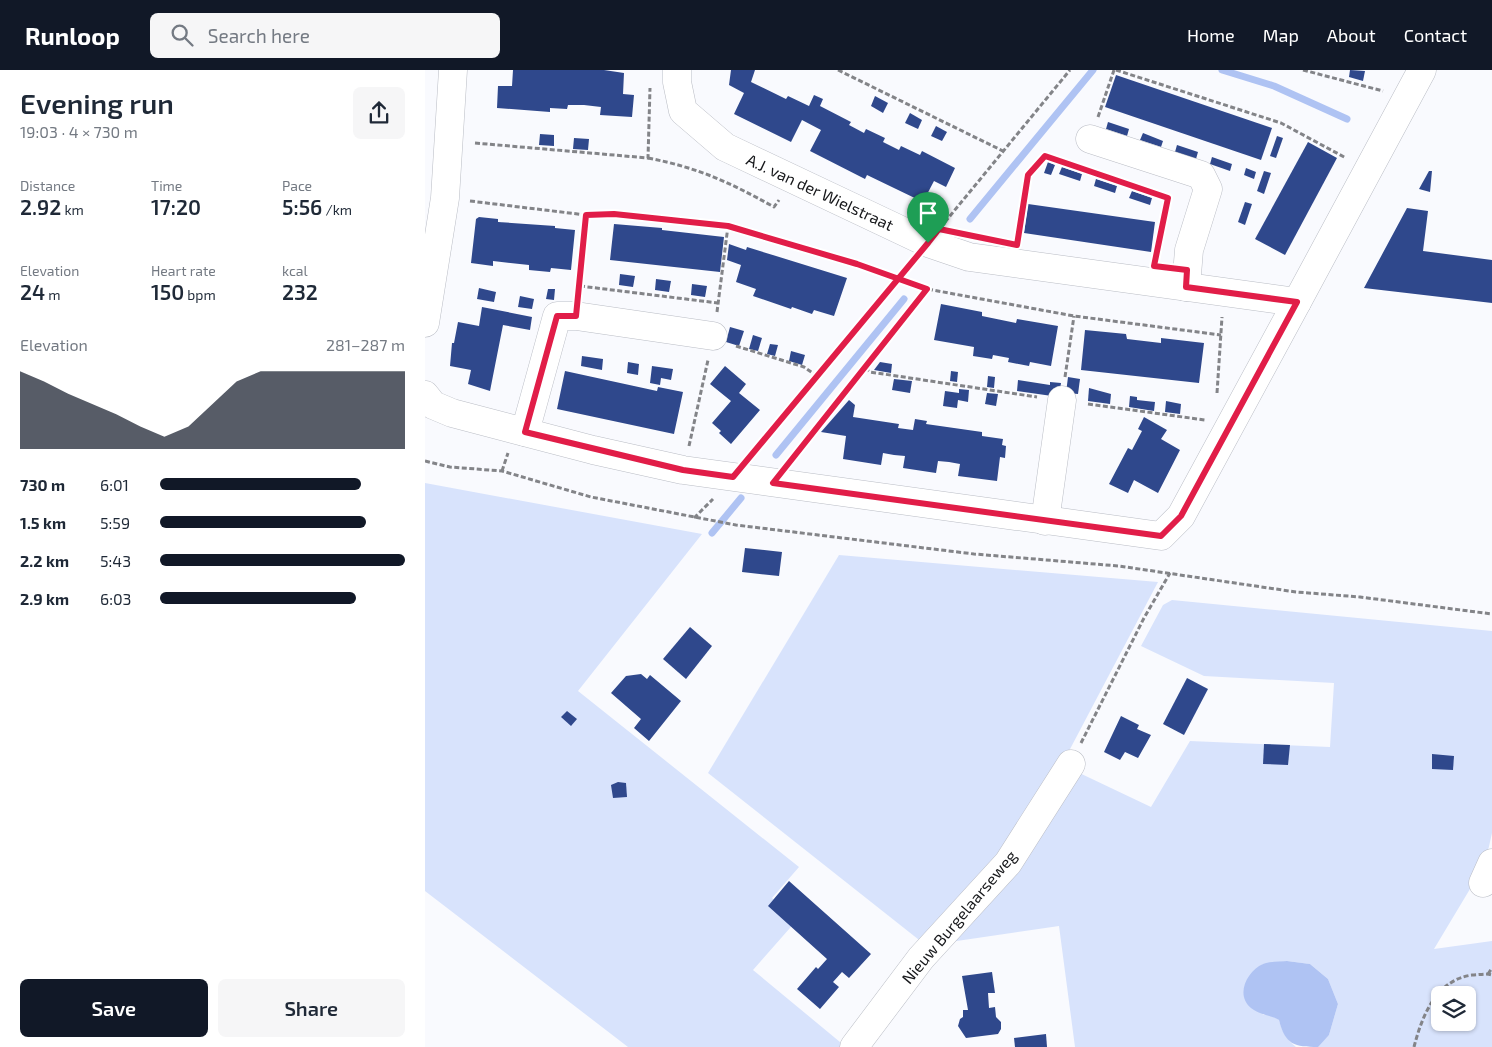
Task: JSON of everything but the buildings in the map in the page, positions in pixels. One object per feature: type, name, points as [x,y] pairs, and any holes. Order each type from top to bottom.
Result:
[{"type":"street","points":[[425,323],[431,252],[445,198],[453,70]]},
{"type":"street","name":"A.J. van der Wielstraat","points":[[677,70],[677,82],[683,111],[725,147],[928,243],[969,257],[1186,279],[1222,292],[1297,302]]},
{"type":"street","points":[[425,395],[433,405],[452,413],[683,470],[1161,536],[1181,516],[1423,70]]},
{"type":"street","points":[[1090,139],[1201,175],[1209,189],[1189,250],[1186,279]]},
{"type":"street","points":[[525,432],[557,316],[576,316],[713,336]]},
{"type":"street","points":[[1045,521],[1062,400]]},
{"type":"street","name":"Nieuw Burgelaarseweg","points":[[854,1047],[921,958],[1008,863],[1071,764]]},
{"type":"path","points":[[838,70],[1003,151]]},
{"type":"path","points":[[694,518],[733,477],[1070,70]]},
{"type":"path","points":[[1080,169],[1115,70],[1281,123],[1369,170]]},
{"type":"path","points":[[1303,70],[1408,98]]},
{"type":"path","points":[[648,158],[651,80]]},
{"type":"path","points":[[449,140],[648,158],[682,165],[731,182],[774,208],[794,179]]},
{"type":"path","points":[[1017,245],[1028,175],[1045,156],[1168,198],[1154,266],[1186,279]]},
{"type":"path","points":[[445,198],[586,215],[614,214],[728,226],[927,289],[1074,316],[1221,335]]},
{"type":"path","points":[[576,316],[586,215]]},
{"type":"path","points":[[579,286],[718,303]]},
{"type":"path","points":[[773,483],[927,289]]},
{"type":"path","points":[[1217,398],[1222,292]]},
{"type":"path","points":[[1062,400],[1074,316]]},
{"type":"path","points":[[713,336],[718,341],[804,367],[817,376]]},
{"type":"path","points":[[865,368],[870,372],[1206,420]]},
{"type":"path","points":[[425,461],[450,466],[502,471],[591,497],[736,525],[974,554],[1169,572],[1296,592],[1387,600],[1492,614]]},
{"type":"path","points":[[1071,764],[1169,572]]},
{"type":"path","points":[[1414,1047],[1421,1020],[1441,989],[1465,976],[1490,974],[1492,968]]},
{"type":"shaded area","points":[[425,483],[702,534],[578,691],[799,867],[772,898],[797,920],[753,970],[846,1047],[628,1047],[425,891]]},
{"type":"shaded area","points":[[839,555],[1158,582],[1049,789],[928,947],[708,773]]},
{"type":"shaded area","points":[[1172,600],[1492,631],[1492,833],[1485,864],[1434,949],[1492,941],[1492,1047],[1316,1047],[1329,1035],[1338,1004],[1328,979],[1310,964],[1287,961],[1263,964],[1255,971],[1263,1015],[1270,1015],[1279,1020],[1285,1035],[1296,1047],[1075,1047],[1059,926],[950,942],[1071,769],[1151,807],[1190,741],[1330,747],[1334,683],[1204,676],[1141,646],[1163,605]]},
{"type":"water","points":[[1287,961],[1310,964],[1328,979],[1338,1004],[1329,1035],[1318,1047],[1292,1043],[1284,1035],[1279,1020],[1261,1014],[1246,1003],[1244,997],[1245,984],[1252,972],[1257,967],[1269,962]]},
{"type":"waterway","points":[[970,219],[1093,70]]},
{"type":"waterway","points":[[1222,70],[1274,86],[1347,119]]},
{"type":"waterway","points":[[776,455],[904,299]]},
{"type":"waterway","points":[[712,533],[741,498]]},
{"type":"route","points":[[928,243],[897,279],[733,477],[683,470],[593,450],[525,432],[557,316],[576,316],[586,215],[614,214],[728,226],[857,264],[897,279],[927,289],[773,483],[1161,536],[1181,516],[1297,302],[1186,287],[1187,270],[1154,266],[1168,198],[1045,156],[1028,175],[1017,245],[939,229],[928,243]]}]
